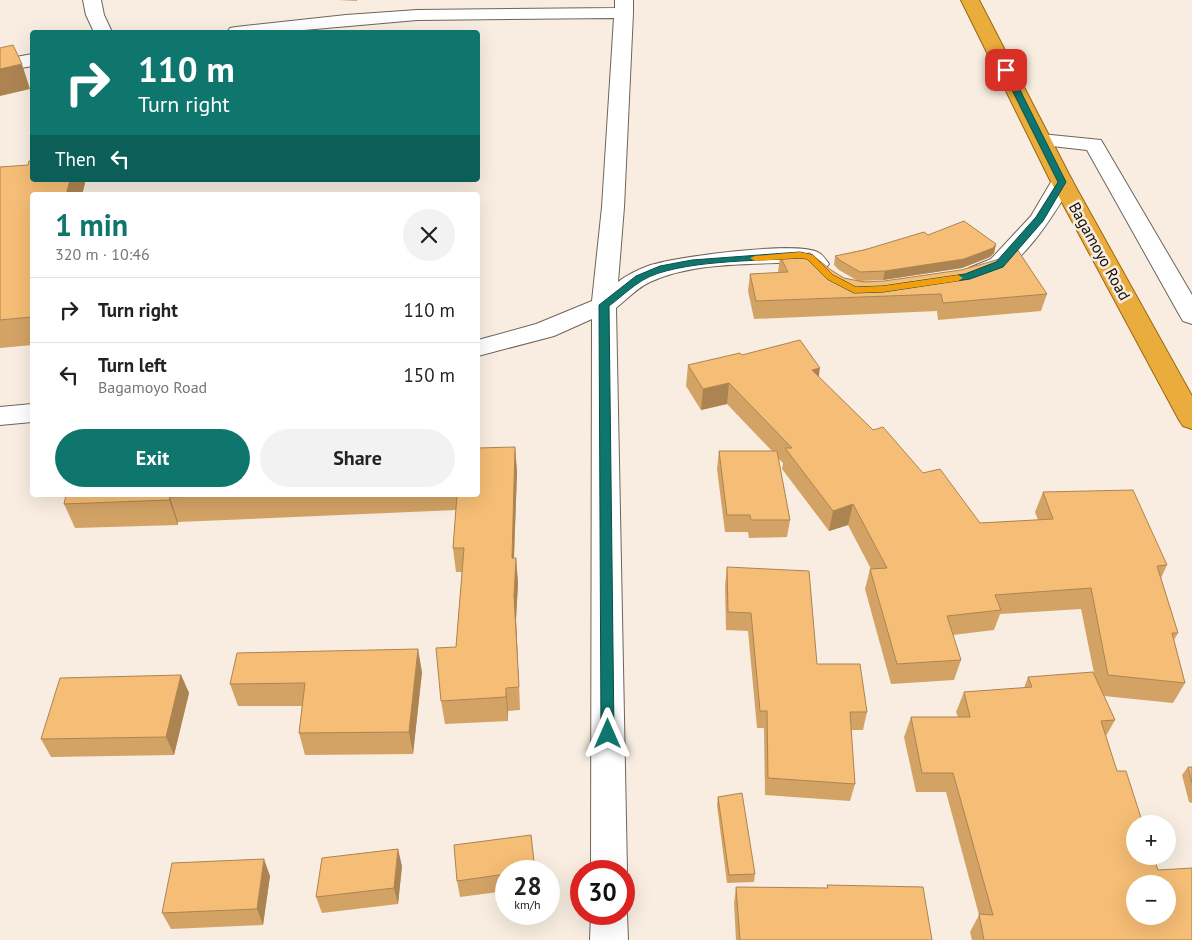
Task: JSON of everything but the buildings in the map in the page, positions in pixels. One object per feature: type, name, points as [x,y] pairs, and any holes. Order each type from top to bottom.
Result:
[{"type":"highway","name":"Bagamoyo Road","points":[[970,0],[1062,182],[1192,420]]},
{"type":"street","points":[[92,0],[95,15],[101,30]]},
{"type":"street","points":[[254,30],[346,20],[417,15],[624,6],[613,207],[604,305],[608,860]]},
{"type":"street","points":[[0,66],[30,60]]},
{"type":"street","points":[[1041,140],[1094,144],[1192,316]]},
{"type":"street","points":[[950,279],[967,277],[999,264],[1040,219],[1062,182]]},
{"type":"street","points":[[480,347],[545,330],[604,305],[640,278],[664,268],[692,263],[800,255],[810,257],[830,277],[838,282]]},
{"type":"street","points":[[0,416],[30,413]]},
{"type":"street","points":[[609,925],[609,940]]},
{"type":"slow traffic","points":[[755,258],[800,255],[810,257],[830,277],[854,290],[883,289],[958,278]]},
{"type":"route","points":[[608,734],[604,305],[640,278],[664,268],[692,263],[800,255],[810,257],[830,277],[854,290],[883,289],[967,277],[999,264],[1040,219],[1062,182],[1006,70]]}]
